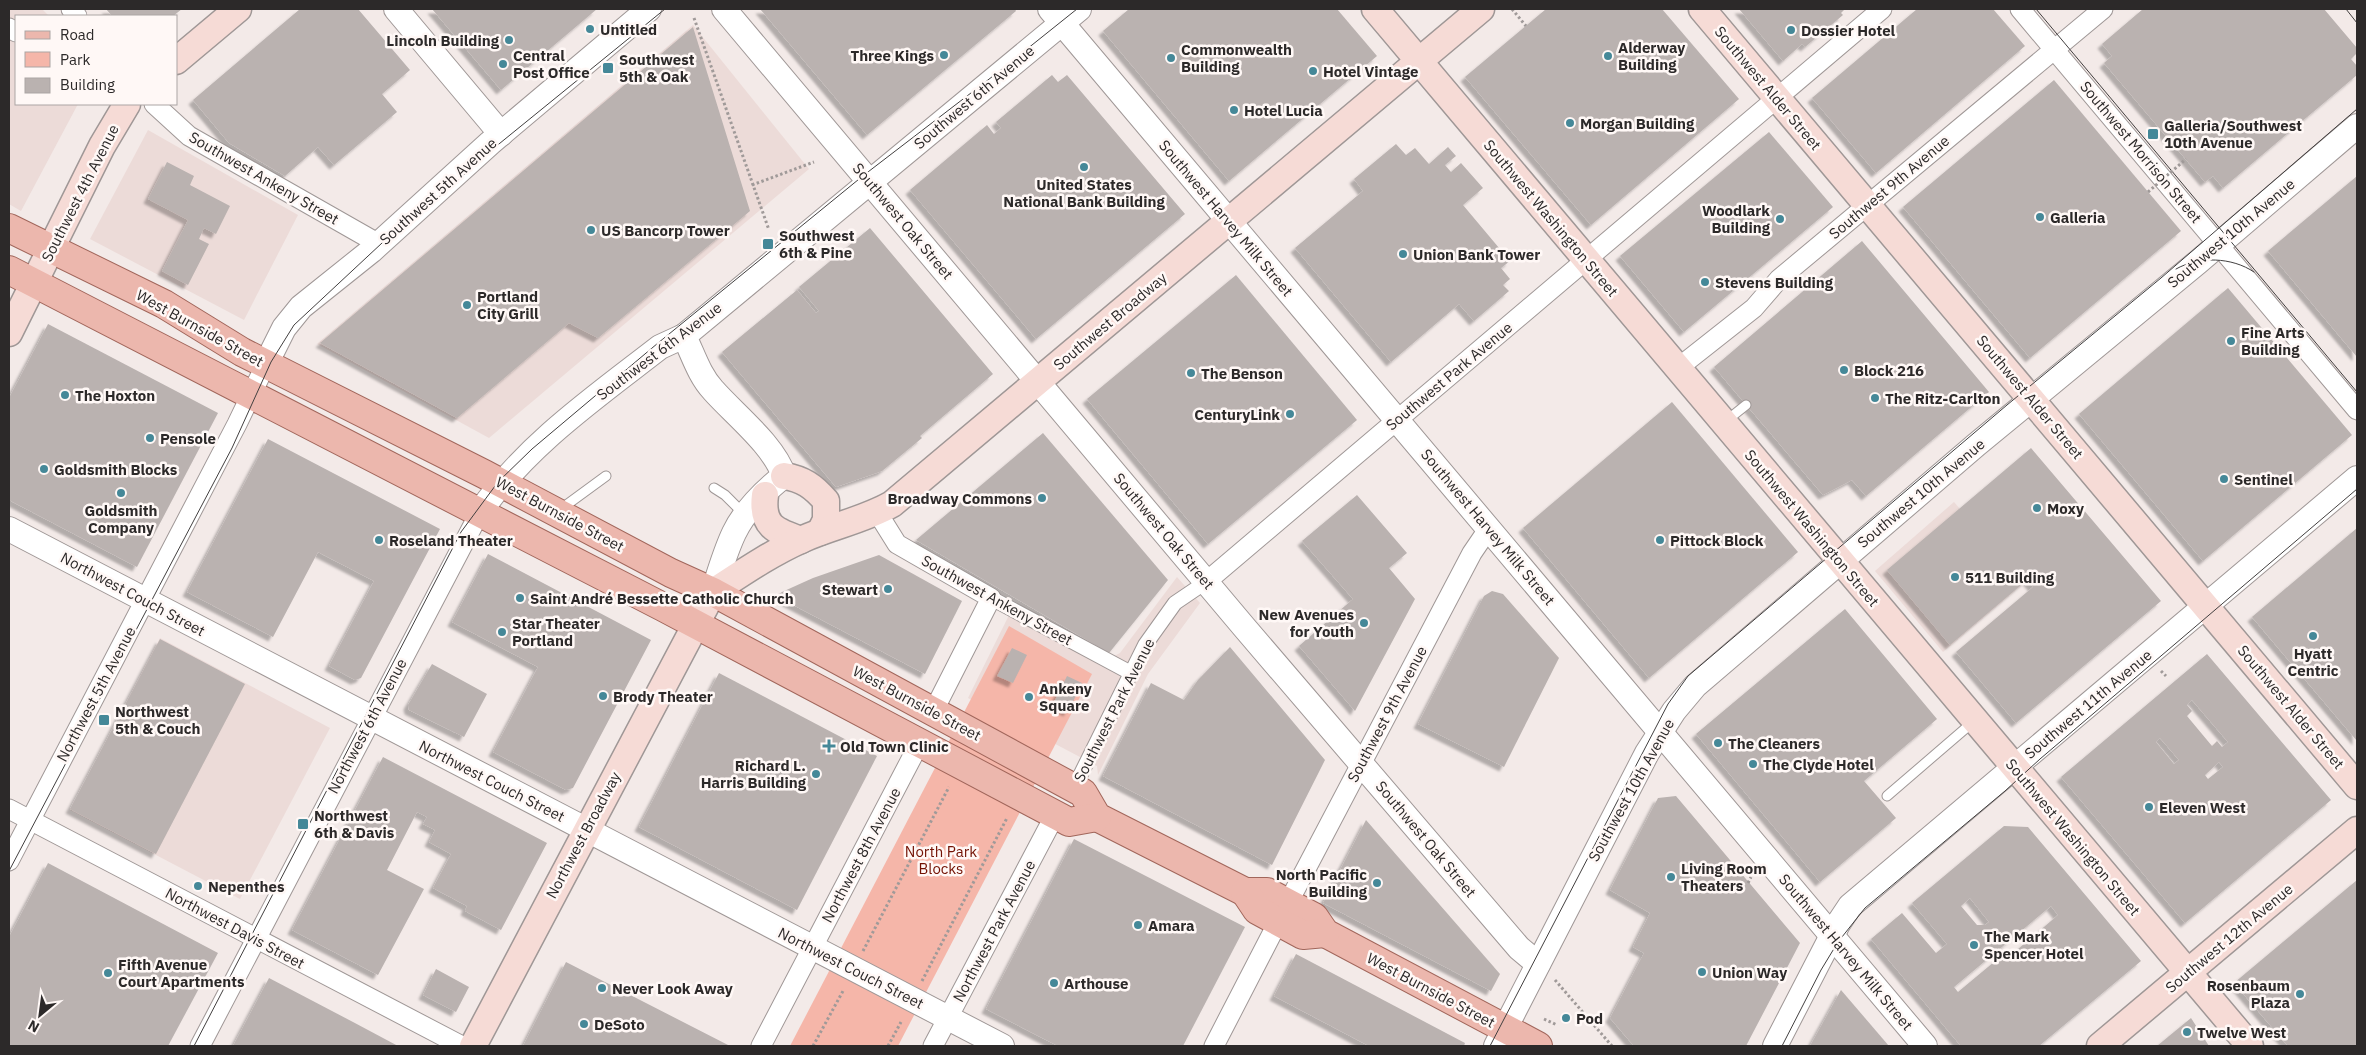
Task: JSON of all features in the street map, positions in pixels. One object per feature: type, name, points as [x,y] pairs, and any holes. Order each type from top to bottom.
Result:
[{"type":"main road","points":[[178,59],[238,9]]},
{"type":"main road","name":"Southwest Washington Street","points":[[1375,9],[2250,1046]]},
{"type":"main road","name":"Southwest Broadway","points":[[694,625],[712,592],[764,559],[810,536],[877,512],[892,504],[1481,9]]},
{"type":"main road","name":"Southwest Alder Street","points":[[1702,9],[2357,786]]},
{"type":"main road","name":"Southwest 4th Avenue","points":[[9,333],[102,146],[126,105]]},
{"type":"main road","name":"West Burnside Street","points":[[9,228],[164,304],[242,352],[557,512],[671,573],[712,592],[1084,793],[1097,817],[1245,892],[1257,910],[1283,913],[1303,935],[1325,933],[1501,1038],[1538,1046]]},
{"type":"main road","points":[[9,270],[480,512],[1055,815],[1069,822],[1097,817]]},
{"type":"main road","points":[[765,495],[763,508],[765,518],[771,526],[781,533],[810,536],[826,520],[826,501],[812,485],[798,478],[784,476]]},
{"type":"main road","name":"Northwest Broadway","points":[[473,1046],[694,625]]},
{"type":"main road","name":"Southwest 12th Avenue","points":[[2100,1046],[2357,830]]},
{"type":"street","points":[[396,9],[501,134]]},
{"type":"street","name":"Southwest 5th Avenue","points":[[252,394],[284,328],[301,307],[379,244],[501,134],[649,9]]},
{"type":"street","name":"Southwest Oak Street","points":[[724,9],[1206,582],[1518,948],[1538,964]]},
{"type":"street","name":"Southwest Park Avenue","points":[[1074,788],[1145,645],[1175,603],[1206,582],[1882,9]]},
{"type":"street","name":"Southwest Morrison Street","points":[[2020,9],[2357,410]]},
{"type":"street","name":"Southwest 9th Avenue","points":[[1678,368],[1754,308],[1779,279],[2103,9]]},
{"type":"street","name":"Southwest 6th Avenue","points":[[480,512],[531,451],[660,347],[684,336],[870,183],[1064,14]]},
{"type":"street","name":"Southwest Harvey Milk Street","points":[[1064,14],[1229,221],[1925,1046]]},
{"type":"street","name":"Southwest Ankeny Street","points":[[155,105],[190,136],[379,244]]},
{"type":"street","name":"Southwest 10th Avenue","points":[[1501,1038],[1647,753],[1679,705],[1708,672],[2357,126]]},
{"type":"street","points":[[684,336],[705,380],[776,460],[784,476]]},
{"type":"street","name":"Northwest 5th Avenue","points":[[9,861],[252,394]]},
{"type":"street","name":"Southwest Broadway","points":[[712,592],[734,534],[745,515],[784,476]]},
{"type":"street","name":"Southwest 11th Avenue","points":[[1775,1046],[1850,906],[2357,478]]},
{"type":"street","name":"Northwest 6th Avenue","points":[[200,1046],[480,512]]},
{"type":"street","name":"Southwest Ankeny Street","points":[[877,512],[897,544],[991,598],[1131,673]]},
{"type":"street","name":"Southwest 9th Avenue","points":[[1214,1046],[1361,762],[1472,553],[1489,528]]},
{"type":"street","name":"Northwest Couch Street","points":[[9,529],[1002,1046]]},
{"type":"street","points":[[933,712],[991,598]]},
{"type":"street","name":"Northwest 8th Avenue","points":[[761,1046],[919,744]]},
{"type":"street","name":"Northwest Davis Street","points":[[9,809],[462,1046]]},
{"type":"street","name":"Northwest Park Avenue","points":[[933,1046],[1055,815]]},
{"type":"lane","points":[[1724,423],[1746,405]]},
{"type":"lane","points":[[557,512],[606,476]]},
{"type":"lane","points":[[714,488],[725,495],[745,515]]},
{"type":"lane","points":[[1888,796],[1975,720]]},
{"type":"path","points":[[1512,9],[1526,26]]},
{"type":"path","points":[[694,18],[769,230]]},
{"type":"path","points":[[2148,192],[2186,159]]},
{"type":"path","points":[[752,185],[814,162]]},
{"type":"path","points":[[863,952],[949,787]]},
{"type":"path","points":[[922,982],[1007,818]]},
{"type":"path","points":[[1748,883],[1751,877]]},
{"type":"path","points":[[1538,964],[1560,985],[1612,1046]]},
{"type":"path","points":[[813,1046],[842,991]]},
{"type":"path","points":[[1544,1019],[1557,1025]]},
{"type":"path","points":[[888,1046],[901,1022]]},
{"type":"shaded area","points":[[9,9],[42,9],[48,15],[15,15],[15,105],[77,105],[21,211],[9,204]]},
{"type":"shaded area","name":"US Bancorp Tower","points":[[693,25],[809,169],[489,438],[317,344]]},
{"type":"shaded area","points":[[148,130],[298,215],[244,320],[90,239]]},
{"type":"shaded area","name":"511 Building","points":[[1954,502],[2023,584],[1943,652],[1875,571]]},
{"type":"shaded area","points":[[1177,577],[1200,603],[1148,674],[1098,775],[1097,766],[968,698],[1014,605],[1107,656],[1114,656],[1120,653]]},
{"type":"shaded area","points":[[160,638],[330,728],[240,899],[70,810]]},
{"type":"green space","name":"North Park Blocks","points":[[1009,626],[1092,674],[898,1046],[790,1046]]},
{"type":"building","points":[[106,9],[182,9],[174,15],[111,15]]},
{"type":"building","points":[[300,9],[358,9],[410,70],[382,94],[397,112],[334,165],[318,147],[285,176],[229,143],[193,100]]},
{"type":"building","name":"Lincoln Building","points":[[432,9],[597,9],[501,90]]},
{"type":"building","points":[[760,9],[1015,9],[1016,11],[867,135]]},
{"type":"building","points":[[1129,9],[1337,9],[1377,56],[1229,181],[1103,31]]},
{"type":"building","points":[[1546,9],[1662,9],[1739,99],[1591,225],[1465,77]]},
{"type":"building","name":"Dossier Hotel","points":[[1739,9],[1845,9],[1841,13],[1843,15],[1805,47],[1802,44],[1783,61]]},
{"type":"building","points":[[1917,9],[1993,9],[2025,46],[1876,173],[1812,98]]},
{"type":"building","points":[[2143,9],[2324,9],[2357,48],[2357,53],[2351,59],[2357,66],[2357,75],[2223,188],[2213,176],[2205,182],[2104,63],[2112,56],[2102,44]]},
{"type":"building","name":"US Bancorp Tower","points":[[693,27],[750,211],[598,338],[569,323],[457,418],[320,343]]},
{"type":"building","points":[[1052,75],[1058,82],[1067,75],[1185,214],[1036,339],[910,190],[987,125],[994,134],[1001,128],[996,122]]},
{"type":"building","name":"Galleria","points":[[2054,80],[2181,231],[2030,358],[1903,207]]},
{"type":"building","points":[[1769,132],[1833,207],[1684,332],[1620,256]]},
{"type":"building","name":"Union Bank Tower","points":[[1396,144],[1406,155],[1415,148],[1429,164],[1448,147],[1456,156],[1445,165],[1451,172],[1461,163],[1483,188],[1463,205],[1510,261],[1501,268],[1510,279],[1503,285],[1509,291],[1474,321],[1459,304],[1391,362],[1295,248],[1363,191],[1354,179]]},
{"type":"building","points":[[167,162],[194,176],[190,185],[230,206],[216,234],[204,228],[199,239],[209,244],[188,285],[162,271],[188,220],[148,199]]},
{"type":"building","points":[[2357,176],[2357,357],[2268,251]]},
{"type":"building","points":[[870,228],[993,374],[882,471],[836,487],[722,352],[797,290],[816,313],[819,311],[799,287]]},
{"type":"building","name":"Block 216","points":[[1862,241],[1989,392],[1866,496],[1852,480],[1823,495],[1714,367]]},
{"type":"building","points":[[1236,275],[1357,420],[1208,544],[1087,399]]},
{"type":"building","points":[[2228,288],[2352,435],[2203,561],[2079,414]]},
{"type":"building","points":[[48,324],[218,413],[137,567],[9,500],[9,398]]},
{"type":"building","name":"Pittock Block","points":[[1672,402],[1798,552],[1649,678],[1523,528]]},
{"type":"building","points":[[1043,433],[1168,580],[1109,653],[916,540]]},
{"type":"building","points":[[268,439],[440,529],[361,678],[355,680],[329,666],[374,581],[318,552],[273,637],[187,592]]},
{"type":"building","points":[[2031,448],[2161,601],[2016,723],[1956,652],[2033,587],[2027,580],[1950,645],[1887,570]]},
{"type":"building","points":[[1357,495],[1407,553],[1389,568],[1415,599],[1355,711],[1299,646],[1353,599],[1302,541]]},
{"type":"building","name":"Hyatt Centric","points":[[2357,528],[2357,741],[2252,617]]},
{"type":"building","points":[[488,554],[651,640],[573,788],[566,790],[493,752],[538,667],[452,622]]},
{"type":"building","points":[[879,555],[962,601],[925,674],[776,596],[813,578]]},
{"type":"building","points":[[1492,591],[1503,594],[1559,658],[1504,767],[1418,724],[1484,596]]},
{"type":"building","points":[[1845,609],[1937,719],[1864,781],[1896,818],[1820,882],[1696,734]]},
{"type":"building","points":[[160,639],[245,684],[156,854],[70,809]]},
{"type":"building","points":[[1230,647],[1325,760],[1272,865],[1103,776],[1151,683],[1184,700],[1198,680]]},
{"type":"building","points":[[1012,648],[1027,655],[1013,683],[997,676]]},
{"type":"building","points":[[2207,654],[2331,800],[2185,923],[2061,777]],"holes":[[[2192,700],[2228,742],[2222,747],[2217,741],[2212,746],[2187,716],[2192,711],[2187,705]],[[2160,738],[2179,760],[2174,764],[2156,742]],[[2219,762],[2223,767],[2208,779],[2205,775]]]},
{"type":"building","points":[[432,664],[487,694],[464,737],[409,710],[408,705]]},
{"type":"building","points":[[719,673],[877,756],[797,910],[639,827]]},
{"type":"building","points":[[1067,676],[1082,683],[1068,712],[1053,704]]},
{"type":"building","points":[[383,757],[547,843],[501,930],[465,911],[467,906],[433,888],[451,854],[429,842],[435,830],[423,824],[427,817],[417,812],[387,870],[424,889],[378,975],[292,930]]},
{"type":"building","points":[[1676,796],[1800,943],[1746,1046],[1634,1046],[1610,1018],[1644,953],[1633,947],[1650,913],[1610,890],[1658,798]]},
{"type":"building","name":"North Pacific Building","points":[[1366,820],[1500,974],[1491,991],[1323,903]]},
{"type":"building","points":[[2004,826],[2028,827],[2141,961],[2039,1046],[1961,1046],[1871,939],[1902,913],[1936,953],[1947,944],[1912,903]],"holes":[[[1970,898],[1989,922],[1985,925],[1977,925],[1961,906]],[[2051,906],[2058,915],[2004,961],[2000,957],[1958,992],[1954,987]]]},
{"type":"building","points":[[1074,839],[1245,927],[1183,1046],[1058,1046],[986,1009]]},
{"type":"building","name":"Fifth Avenue Court Apartments","points":[[48,863],[218,953],[168,1046],[9,1046],[9,937]]},
{"type":"building","name":"Rosenbaum Plaza","points":[[2357,880],[2357,1046],[2288,1046],[2234,983]]},
{"type":"building","points":[[1296,954],[1465,1043],[1464,1046],[1369,1046],[1274,996]]},
{"type":"building","name":"DeSoto","points":[[566,962],[644,1002],[730,1046],[523,1046]]},
{"type":"building","points":[[436,969],[469,987],[456,1012],[423,995]]},
{"type":"building","points":[[269,978],[353,1022],[398,1046],[233,1046]]},
{"type":"building","points":[[1841,990],[1889,1046],[1810,1046]]},
{"type":"building","name":"Twelve West","points":[[2191,1018],[2209,1046],[2157,1046]]},
{"type":"tram line","points":[[9,871],[232,448],[271,362],[294,325],[382,243],[440,196],[494,148],[665,9]]},
{"type":"tram line","points":[[194,1046],[461,532],[498,482],[532,449],[658,343],[864,175],[1077,9]]},
{"type":"tram line","points":[[2036,9],[2357,392]]},
{"type":"tram line","points":[[2346,9],[2357,23]]},
{"type":"tram line","points":[[1490,1046],[1668,704],[1688,676],[2007,405],[2161,278],[2357,109]]},
{"type":"tram line","points":[[2176,269],[2195,262],[2215,260],[2236,263],[2254,272]]},
{"type":"tram line","points":[[1782,1046],[1821,970],[1838,942],[1865,908],[2005,791],[2357,489]]},
{"type":"place","name":"Untitled","points":[[590,29]]},
{"type":"place","name":"Dossier Hotel","points":[[1791,30]]},
{"type":"place","name":"Lincoln Building","points":[[509,40]]},
{"type":"place","name":"Three Kings","points":[[944,55]]},
{"type":"place","name":"Alderway Building","points":[[1608,56]]},
{"type":"place","name":"Commonwealth Building","points":[[1171,58]]},
{"type":"place","name":"Central Post Office","points":[[503,64]]},
{"type":"place","name":"Southwest 5th & Oak","points":[[608,68]]},
{"type":"place","name":"Hotel Vintage","points":[[1313,71]]},
{"type":"place","name":"Hotel Lucia","points":[[1234,110]]},
{"type":"place","name":"Morgan Building","points":[[1570,123]]},
{"type":"place","name":"Galleria/Southwest 10th Avenue","points":[[2153,134]]},
{"type":"place","name":"United States National Bank Building","points":[[1084,167]]},
{"type":"place","name":"Galleria","points":[[2040,217]]},
{"type":"place","name":"Woodlark Building","points":[[1780,219]]},
{"type":"place","name":"US Bancorp Tower","points":[[591,230]]},
{"type":"place","name":"Southwest 6th & Pine","points":[[768,244]]},
{"type":"place","name":"Union Bank Tower","points":[[1403,254]]},
{"type":"place","name":"Stevens Building","points":[[1705,282]]},
{"type":"place","name":"Portland City Grill","points":[[467,305]]},
{"type":"place","name":"Fine Arts Building","points":[[2231,341]]},
{"type":"place","name":"Block 216","points":[[1844,370]]},
{"type":"place","name":"The Benson","points":[[1191,373]]},
{"type":"place","name":"The Hoxton","points":[[65,395]]},
{"type":"place","name":"The Ritz-Carlton","points":[[1875,398]]},
{"type":"place","name":"CenturyLink","points":[[1290,414]]},
{"type":"place","name":"Pensole","points":[[150,438]]},
{"type":"place","name":"Goldsmith Blocks","points":[[44,469]]},
{"type":"place","name":"Sentinel","points":[[2224,479]]},
{"type":"place","name":"Goldsmith Company","points":[[121,493]]},
{"type":"place","name":"Broadway Commons","points":[[1042,498]]},
{"type":"place","name":"Moxy","points":[[2037,508]]},
{"type":"place","name":"Roseland Theater","points":[[379,540]]},
{"type":"place","name":"Pittock Block","points":[[1660,540]]},
{"type":"place","name":"511 Building","points":[[1955,577]]},
{"type":"place","name":"Stewart","points":[[888,589]]},
{"type":"place","name":"Saint André Bessette Catholic Church","points":[[520,598]]},
{"type":"place","name":"New Avenues for Youth","points":[[1364,623]]},
{"type":"place","name":"Star Theater Portland","points":[[502,632]]},
{"type":"place","name":"Hyatt Centric","points":[[2313,636]]},
{"type":"place","name":"Brody Theater","points":[[603,696]]},
{"type":"place","name":"Ankeny Square","points":[[1029,697]]},
{"type":"place","name":"Northwest 5th & Couch","points":[[104,720]]},
{"type":"place","name":"The Cleaners","points":[[1718,743]]},
{"type":"place","name":"Old Town Clinic","points":[[829,746]]},
{"type":"place","name":"The Clyde Hotel","points":[[1753,764]]},
{"type":"place","name":"Richard L. Harris Building","points":[[816,774]]},
{"type":"place","name":"Eleven West","points":[[2149,807]]},
{"type":"place","name":"Northwest 6th & Davis","points":[[303,824]]},
{"type":"place","name":"Living Room Theaters","points":[[1671,877]]},
{"type":"place","name":"North Pacific Building","points":[[1377,883]]},
{"type":"place","name":"Nepenthes","points":[[198,886]]},
{"type":"place","name":"Amara","points":[[1138,925]]},
{"type":"place","name":"The Mark Spencer Hotel","points":[[1974,945]]},
{"type":"place","name":"Union Way","points":[[1702,972]]},
{"type":"place","name":"Fifth Avenue Court Apartments","points":[[108,973]]},
{"type":"place","name":"Arthouse","points":[[1054,983]]},
{"type":"place","name":"Never Look Away","points":[[602,988]]},
{"type":"place","name":"Rosenbaum Plaza","points":[[2300,994]]},
{"type":"place","name":"Pod","points":[[1566,1018]]},
{"type":"place","name":"DeSoto","points":[[584,1024]]},
{"type":"place","name":"Twelve West","points":[[2187,1032]]}]
